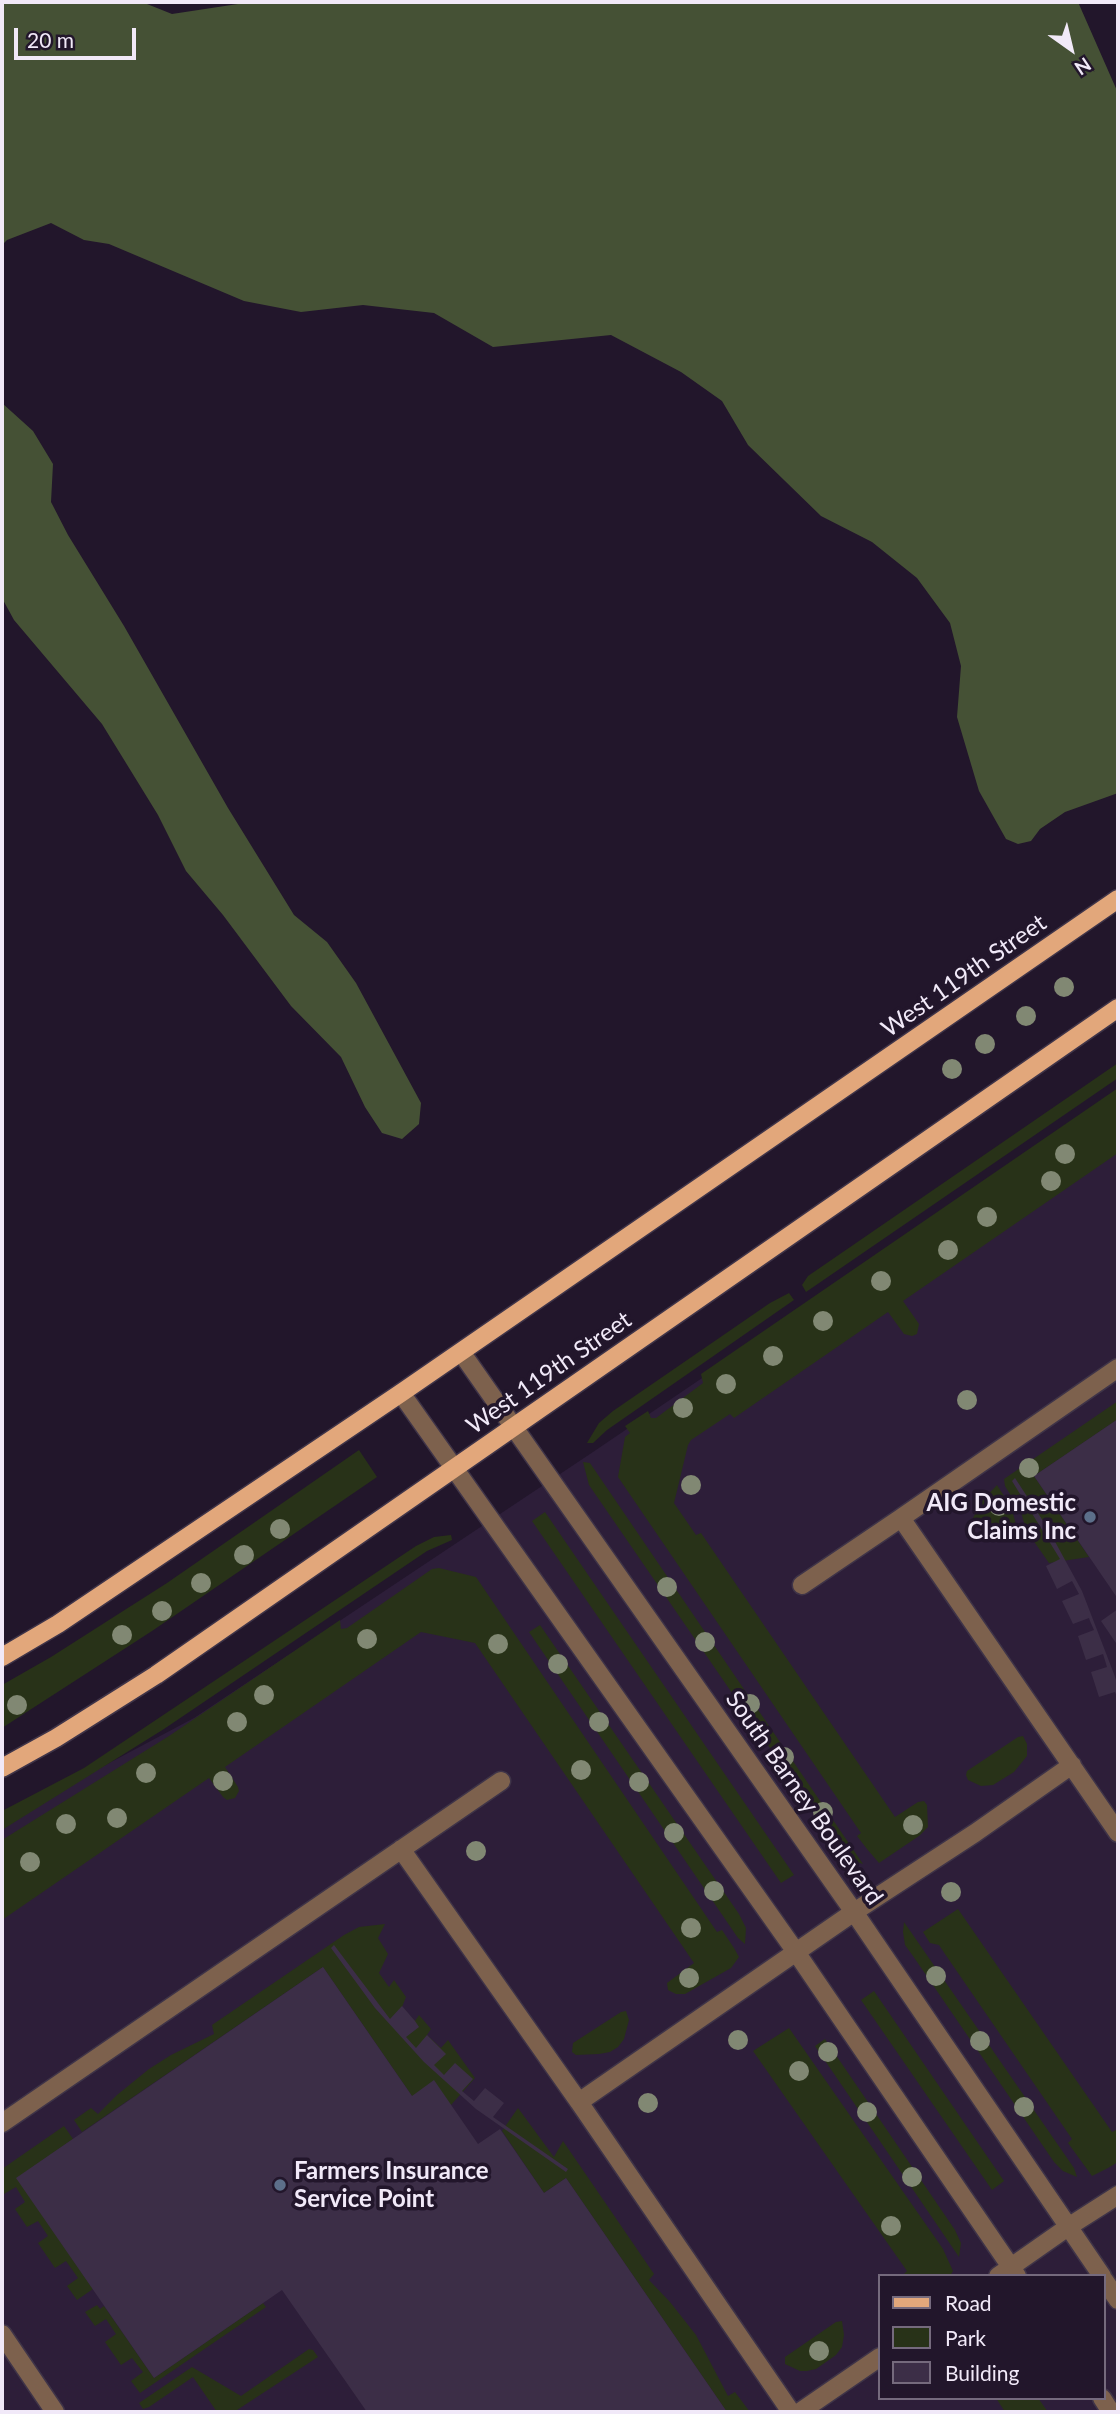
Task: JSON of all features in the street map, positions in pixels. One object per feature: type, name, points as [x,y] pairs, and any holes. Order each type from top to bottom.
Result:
[{"type":"main road","name":"West 119th Street","points":[[2,1657],[58,1624],[401,1393],[1118,900]]},
{"type":"main road","name":"West 119th Street","points":[[2,1768],[56,1738],[156,1675],[1118,1009]]},
{"type":"street","name":"South Barney Boulevard","points":[[461,1352],[854,1912],[1100,2274]]},
{"type":"street","points":[[802,1585],[1118,1368]]},
{"type":"street","points":[[401,1393],[796,1952],[1009,2273],[1068,2227],[1118,2195]]},
{"type":"street","points":[[901,1518],[1118,1833]]},
{"type":"street","points":[[579,2102],[1072,1765]]},
{"type":"street","points":[[2,2123],[501,1781]]},
{"type":"street","points":[[401,1849],[792,2412]]},
{"type":"street","name":"South Barney Boulevard","points":[[1106,2282],[1118,2300]]},
{"type":"street","points":[[2,2334],[55,2412]]},
{"type":"street","points":[[800,2412],[878,2358]]},
{"type":"shaded area","points":[[1118,1096],[1118,2412],[2,2412],[2,1820],[194,1718],[593,1452]]},
{"type":"green space","points":[[2,2],[142,2],[172,14],[251,2],[1078,2],[1118,93],[1118,793],[1065,812],[1040,829],[1031,841],[1018,844],[1006,839],[979,791],[957,717],[961,666],[950,623],[917,578],[872,542],[821,516],[748,445],[722,401],[681,372],[611,335],[493,347],[434,313],[363,305],[301,312],[244,301],[109,244],[84,240],[51,223],[7,240],[2,245]]},
{"type":"green space","points":[[2,403],[33,431],[53,464],[51,502],[228,808],[294,915],[327,942],[356,983],[421,1103],[419,1124],[402,1139],[382,1133],[365,1107],[341,1057],[291,1006],[223,915],[186,871],[158,815],[102,724],[14,620],[2,598]]},
{"type":"green space","points":[[1118,1063],[1118,1078],[806,1292],[802,1285],[808,1276]]},
{"type":"green space","points":[[1118,1088],[1118,1153],[903,1301],[919,1324],[917,1334],[904,1334],[888,1312],[734,1418],[730,1414],[691,1440],[688,1445],[674,1503],[696,1535],[701,1533],[895,1817],[918,1802],[924,1801],[927,1805],[928,1827],[879,1863],[857,1836],[861,1833],[618,1477],[625,1437],[630,1433],[625,1426],[648,1411],[651,1418],[656,1418],[703,1383],[701,1374]]},
{"type":"green space","points":[[789,1293],[794,1300],[607,1430],[593,1443],[587,1443],[599,1423],[613,1411],[770,1303]]},
{"type":"green space","points":[[1118,1401],[1118,1419],[1034,1476],[1089,1557],[1049,1563],[1026,1530],[1021,1512],[1005,1486],[1004,1479]]},
{"type":"green space","points":[[359,1450],[377,1477],[152,1631],[2,1728],[2,1685],[167,1583]]},
{"type":"green space","points":[[583,1462],[590,1463],[863,1864],[851,1860],[840,1850],[589,1485]]},
{"type":"green space","points":[[997,1485],[1011,1507],[1018,1531],[986,1537],[973,1518],[982,1501]]},
{"type":"green space","points":[[545,1512],[794,1875],[781,1883],[532,1521]]},
{"type":"green space","points":[[451,1535],[452,1540],[427,1551],[164,1729],[2,1830],[2,1811],[84,1768],[416,1546],[434,1537]]},
{"type":"green space","points":[[439,1568],[476,1577],[717,1932],[722,1930],[734,1948],[739,1957],[731,1968],[685,1994],[668,1990],[667,1983],[694,1963],[475,1643],[421,1632],[225,1767],[238,1787],[235,1798],[227,1800],[223,1797],[209,1778],[2,1920],[2,1840],[169,1736],[340,1620],[341,1629],[347,1628],[432,1569]]},
{"type":"green space","points":[[540,1625],[739,1914],[746,1928],[745,1944],[738,1938],[529,1632]]},
{"type":"green space","points":[[1023,1736],[1027,1744],[1027,1756],[1014,1772],[993,1785],[981,1786],[968,1780],[967,1771]]},
{"type":"green space","points":[[958,1909],[1112,2132],[1118,2129],[1118,2162],[1092,2176],[1068,2143],[1072,2139],[939,1945],[930,1943],[923,1932]]},
{"type":"green space","points":[[904,1922],[1074,2168],[1077,2177],[1063,2171],[1054,2162],[905,1945]]},
{"type":"green space","points":[[385,1924],[378,1938],[388,1954],[379,1973],[389,1987],[394,1980],[406,1997],[402,2007],[415,2021],[419,2015],[431,2029],[427,2035],[441,2048],[448,2040],[475,2078],[451,2105],[412,2096],[323,1967],[82,2132],[74,2120],[91,2108],[98,2114],[149,2069],[214,2034],[212,2025],[344,1935],[359,1927]]},
{"type":"green space","points":[[874,1991],[1004,2181],[992,2190],[861,2000]]},
{"type":"green space","points":[[626,2011],[629,2020],[624,2039],[618,2047],[599,2054],[576,2055],[572,2052],[573,2043]]},
{"type":"green space","points":[[789,2028],[943,2249],[953,2271],[951,2274],[904,2274],[907,2271],[753,2051]]},
{"type":"green space","points":[[825,2039],[955,2230],[961,2243],[959,2257],[815,2046]]},
{"type":"green space","points":[[518,2108],[554,2157],[563,2141],[654,2274],[649,2280],[696,2335],[728,2396],[735,2392],[750,2412],[727,2412],[566,2178],[544,2193],[502,2131]]},
{"type":"green space","points":[[64,2126],[73,2139],[17,2178],[93,2289],[77,2300],[67,2286],[78,2278],[66,2261],[55,2268],[38,2243],[48,2236],[38,2221],[27,2227],[15,2209],[25,2202],[16,2187],[4,2194],[2,2190],[2,2169]]},
{"type":"green space","points":[[263,2303],[266,2307],[140,2393],[131,2381],[143,2372],[132,2358],[121,2365],[105,2342],[116,2334],[106,2319],[95,2326],[85,2312],[97,2305],[100,2309],[104,2306],[154,2378]]},
{"type":"green space","points":[[842,2321],[842,2347],[836,2355],[816,2369],[807,2371],[800,2371],[785,2364],[785,2357],[836,2322]]},
{"type":"green space","points":[[309,2349],[318,2357],[234,2412],[217,2412],[193,2377],[149,2407],[143,2409],[139,2403],[192,2367],[241,2396]]},
{"type":"green space","points":[[997,2400],[1039,2400],[1048,2412],[1005,2412]]},
{"type":"building","name":"AIG Domestic Claims Inc","points":[[1118,1419],[1118,1599],[1034,1476]]},
{"type":"building","points":[[1015,1478],[1047,1527],[1082,1591],[1118,1686],[1118,1699],[1115,1692],[1099,1697],[1091,1672],[1107,1667],[1103,1654],[1086,1660],[1078,1636],[1094,1630],[1089,1618],[1073,1624],[1062,1601],[1079,1594],[1072,1581],[1057,1589],[1046,1566],[1060,1559],[1012,1481]]},
{"type":"building","points":[[1118,1609],[1118,1646],[1101,1621]]},
{"type":"building","points":[[334,1945],[390,2019],[402,2006],[415,2021],[419,2027],[406,2037],[416,2048],[427,2035],[446,2054],[434,2065],[444,2075],[455,2063],[473,2079],[462,2091],[474,2101],[485,2088],[504,2103],[493,2117],[568,2169],[566,2172],[476,2109],[424,2062],[375,2008],[331,1948]]},
{"type":"building","name":"Farmers Insurance Service Point","points":[[323,1967],[412,2096],[434,2080],[478,2144],[500,2129],[544,2193],[566,2178],[727,2412],[367,2412],[282,2290],[154,2378],[16,2178]]},
{"type":"place","name":"AIG Domestic Claims Inc","points":[[1090,1517]]},
{"type":"place","name":"Farmers Insurance Service Point","points":[[280,2185]]}]
